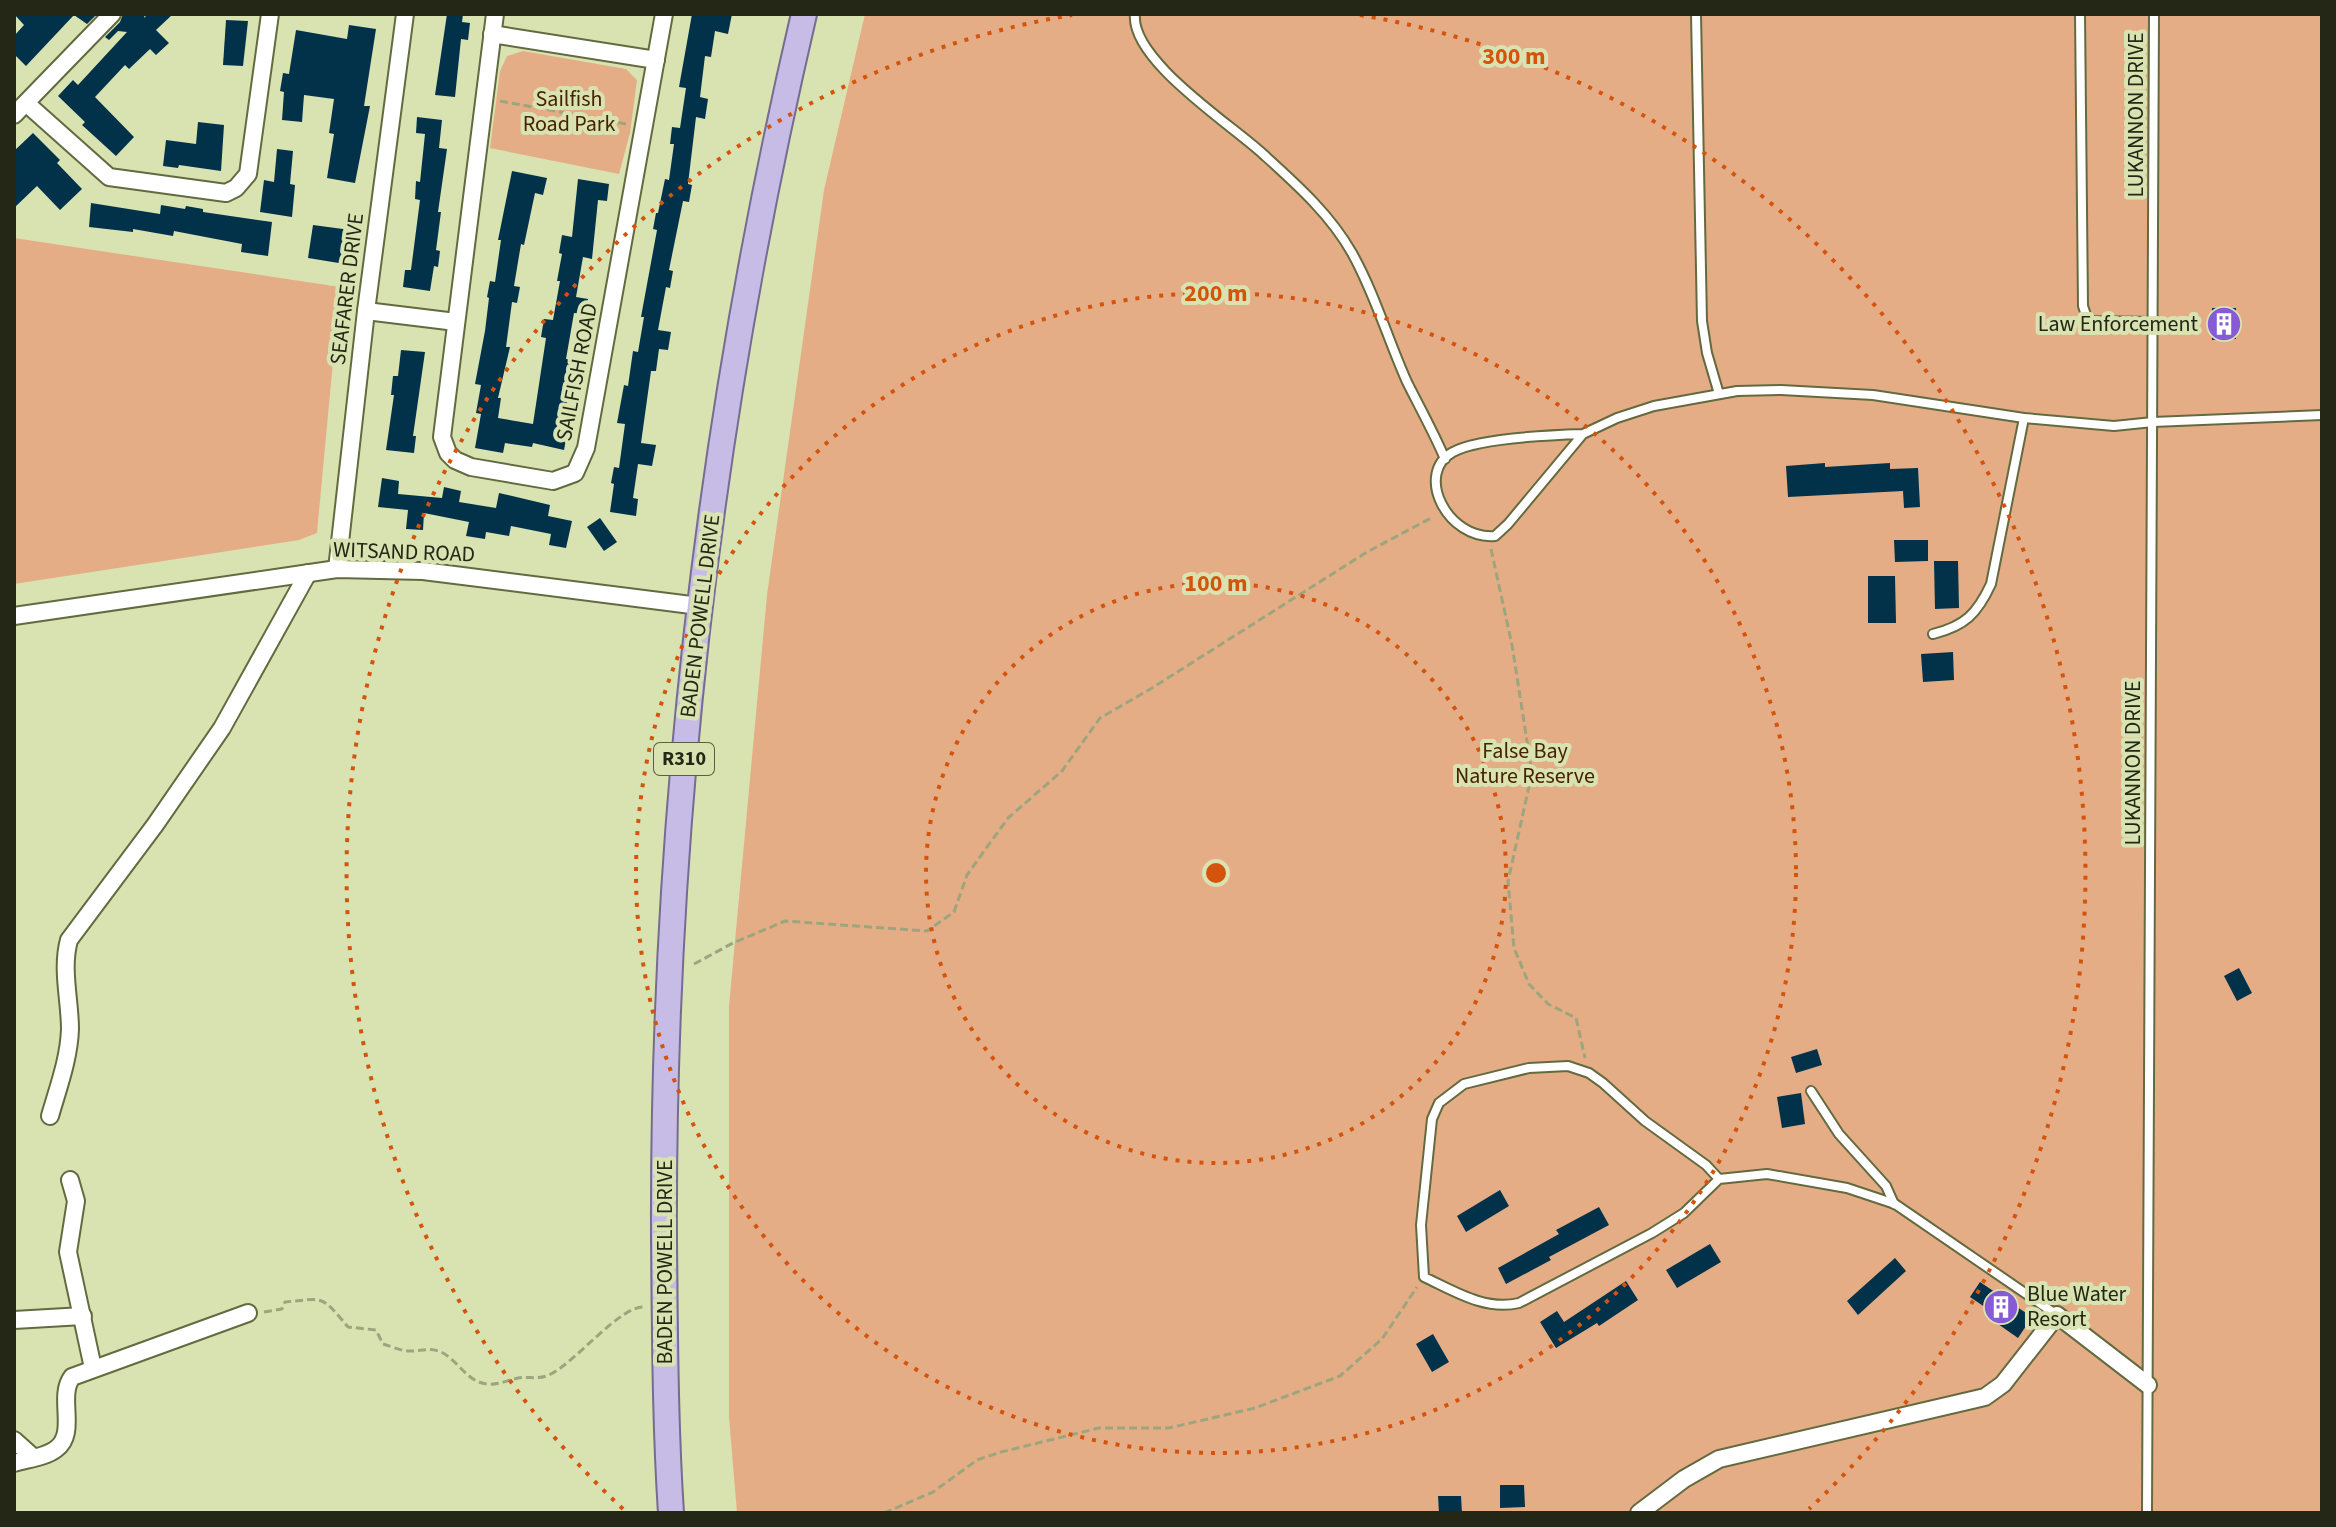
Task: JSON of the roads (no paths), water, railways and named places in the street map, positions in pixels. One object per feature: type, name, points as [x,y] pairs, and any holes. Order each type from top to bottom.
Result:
[{"type":"main road","name":"BADEN POWELL DRIVE","points":[[671,1513],[664,1306],[665,1111],[678,820],[699,606],[737,345],[777,131],[804,14]]},
{"type":"street","points":[[112,14],[20,109],[109,177],[226,193],[236,188],[248,174],[270,14]]},
{"type":"street","name":"SEAFARER DRIVE","points":[[337,569],[366,311],[405,14]]},
{"type":"street","name":"SAILFISH ROAD","points":[[495,14],[442,428],[443,444],[455,460],[471,467],[553,481],[575,473],[586,448],[664,14]]},
{"type":"street","points":[[492,34],[656,60]]},
{"type":"street","points":[[366,311],[456,322]]},
{"type":"street","name":"WITSAND ROAD","points":[[14,616],[337,569],[423,571],[699,606]]},
{"type":"street","points":[[50,1116],[67,1057],[70,1031],[65,955],[69,940],[155,825],[222,728],[308,573]]},
{"type":"street","points":[[70,1180],[76,1201],[68,1252],[93,1368]]},
{"type":"street","points":[[14,1463],[54,1451],[60,1445],[66,1432],[68,1383],[72,1377],[248,1313]]},
{"type":"street","points":[[1639,1513],[1684,1479],[1719,1459],[1985,1397],[2003,1384],[2057,1315],[2148,1385]]},
{"type":"street","points":[[14,1320],[83,1316]]},
{"type":"street","points":[[14,1440],[33,1457]]},
{"type":"lane","points":[[1135,14],[1134,22],[1150,55],[1198,101],[1261,151],[1326,215],[1353,254],[1407,381],[1445,459]]},
{"type":"lane","points":[[1696,14],[1702,321],[1719,394]]},
{"type":"lane","points":[[2080,14],[2083,306],[2092,321],[2153,322]]},
{"type":"lane","name":"LUKANNON DRIVE","points":[[2147,1513],[2154,14]]},
{"type":"lane","points":[[1583,434],[1495,536],[1461,527],[1443,511],[1437,484],[1438,472],[1454,451],[1511,439],[1583,434],[1617,418],[1654,406],[1737,391],[1873,395],[2024,418],[2114,426],[2322,415]]},
{"type":"lane","points":[[1933,634],[1954,629],[1965,622],[1984,600],[1991,584],[2024,418]]},
{"type":"lane","points":[[1719,1179],[1706,1165],[1645,1121],[1589,1073],[1568,1066],[1529,1068],[1464,1084],[1439,1103],[1432,1119],[1422,1206],[1424,1277],[1482,1303],[1495,1306],[1519,1303],[1684,1213],[1719,1179],[1753,1174],[1781,1175],[1847,1188],[1895,1204],[2057,1315]]},
{"type":"lane","points":[[1811,1091],[1839,1134],[1886,1186],[1895,1204]]},
{"type":"place","name":"Law Enforcement","points":[[2224,324]]},
{"type":"place","name":"Blue Water Resort","points":[[2001,1307]]},
{"type":"park label","name":"Sailfish Road Park","points":[[569,112]]},
{"type":"park label","name":"False Bay Nature Reserve","points":[[1525,764]]}]
